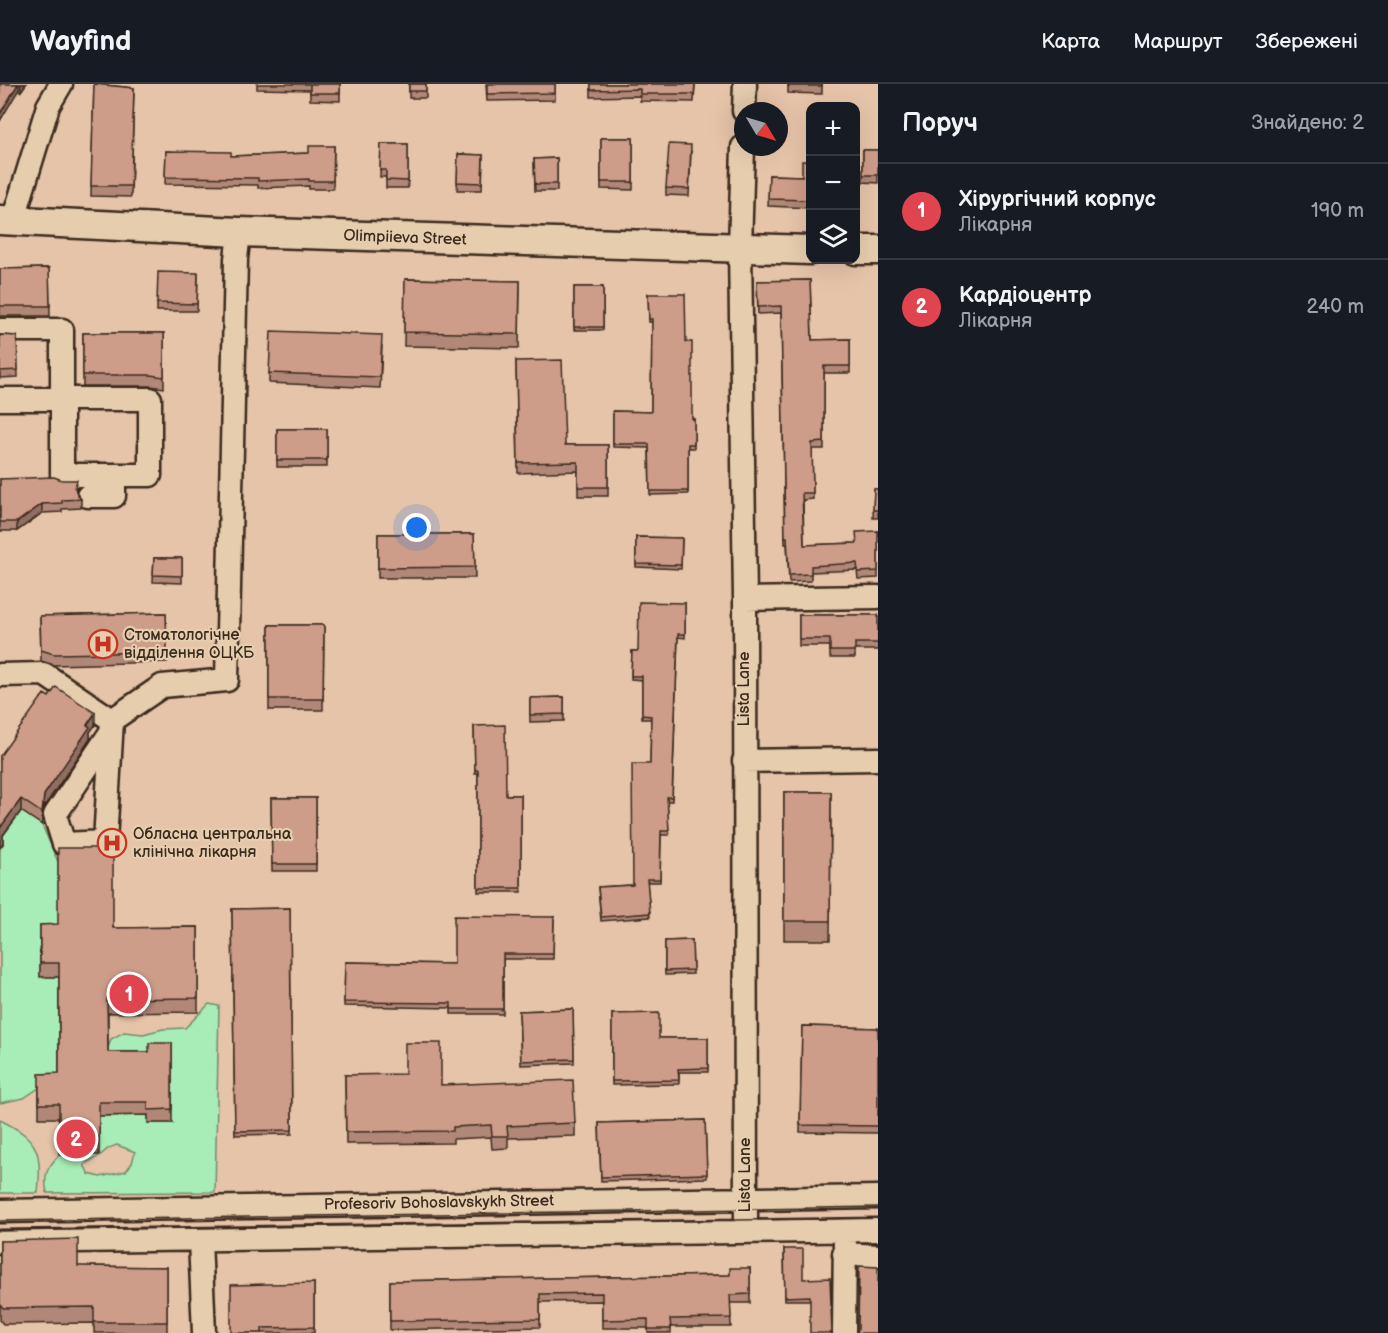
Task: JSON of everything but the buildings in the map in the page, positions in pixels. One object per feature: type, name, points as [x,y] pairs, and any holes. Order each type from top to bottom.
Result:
[{"type":"main road","name":"Olimpiieva Street","points":[[7,221],[239,232],[806,250]]},
{"type":"main road","points":[[860,250],[878,250]]},
{"type":"street","points":[[7,221],[48,106],[61,84]]},
{"type":"street","points":[[744,102],[745,84]]},
{"type":"street","name":"Lista Lane","points":[[743,156],[740,249],[745,599],[746,1231]]},
{"type":"street","points":[[0,675],[44,674],[112,726],[162,686],[227,680],[236,259],[239,232]]},
{"type":"street","points":[[0,330],[62,330],[62,399],[62,475],[150,475],[150,399],[62,399],[0,399]]},
{"type":"street","points":[[88,496],[114,496],[114,476]]},
{"type":"street","points":[[745,599],[878,597]]},
{"type":"street","points":[[744,761],[878,759]]},
{"type":"street","name":"Profesoriv Bohoslavskykh Street","points":[[0,1211],[878,1197]]},
{"type":"street","points":[[844,1230],[844,1333]]},
{"type":"street","name":"Profesoriv Bohoslavskykh Street","points":[[0,1242],[878,1230]]},
{"type":"street","points":[[200,1239],[204,1333]]},
{"type":"street","points":[[844,1254],[878,1256]]},
{"type":"green space","points":[[21,811],[42,825],[58,862],[59,938],[40,939],[40,976],[59,977],[59,1087],[39,1088],[24,1098],[0,1103],[0,848],[3,844],[0,840]]},
{"type":"green space","points":[[209,1004],[219,1006],[215,1192],[47,1193],[47,1172],[59,1155],[99,1154],[99,1116],[148,1115],[148,1123],[172,1123],[97,1081],[111,1039],[124,1032],[143,1034],[163,1029],[185,1028]],"holes":[[[117,1145],[135,1152],[132,1163],[126,1171],[100,1177],[89,1174],[84,1165]]]},
{"type":"green space","points":[[0,1120],[23,1134],[35,1148],[39,1167],[38,1193],[0,1193]]},
{"type":"tram line","points":[[0,1221],[878,1207]]},
{"type":"tram line","points":[[0,1231],[878,1218]]},
{"type":"place","name":"Стоматологічне відділення ОЦКБ","points":[[103,644]]},
{"type":"place","name":"Обласна центральна клінічна лікарня","points":[[112,843]]},
{"type":"place","name":"Хірургічний корпус","points":[[129,994]]},
{"type":"place","name":"Кардіоцентр","points":[[76,1139]]}]
